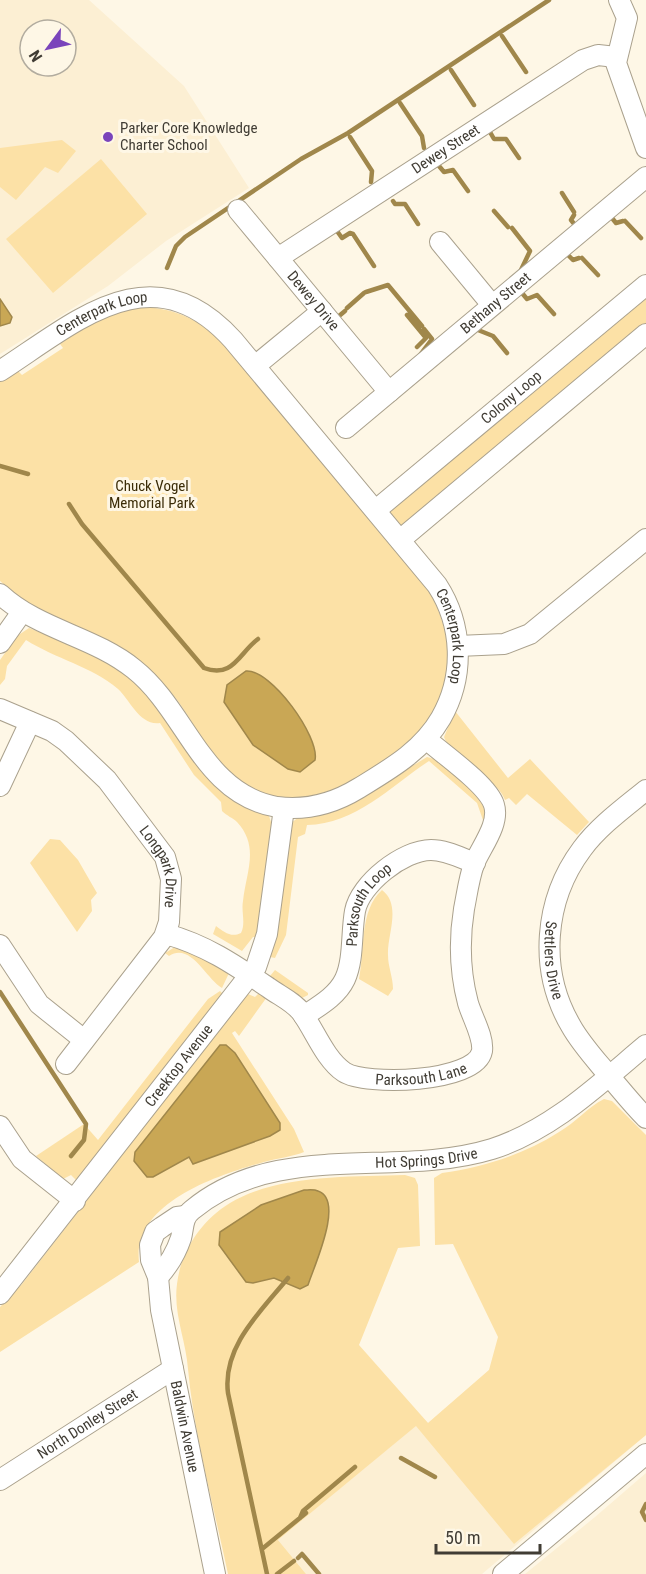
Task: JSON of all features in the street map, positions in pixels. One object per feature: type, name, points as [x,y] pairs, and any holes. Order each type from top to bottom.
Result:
[{"type":"street","points":[[619,0],[627,18],[616,57],[646,148]]},
{"type":"street","name":"Dewey Street","points":[[278,258],[583,60],[598,55],[616,57]]},
{"type":"street","name":"Bethany Street","points":[[346,428],[646,177]]},
{"type":"street","name":"Dewey Drive","points":[[238,210],[389,392]]},
{"type":"street","points":[[440,242],[492,305]]},
{"type":"street","name":"Colony Loop","points":[[376,510],[646,285]]},
{"type":"street","name":"Centerpark Loop","points":[[0,370],[96,309],[119,300],[140,298],[172,300],[203,314],[224,331],[255,366],[376,510],[445,599],[454,624],[458,646],[456,676],[451,699],[426,739],[402,761],[339,800],[318,806],[284,808],[252,800],[219,777],[162,696],[129,664],[101,648],[22,612],[0,594]]},
{"type":"street","points":[[255,366],[322,312]]},
{"type":"street","points":[[400,540],[646,333]]},
{"type":"street","points":[[458,646],[499,645],[530,634],[646,539]]},
{"type":"street","points":[[0,643],[22,612]]},
{"type":"street","name":"Longpark Drive","points":[[0,709],[62,738],[104,776],[165,857],[171,876],[166,934],[66,1064]]},
{"type":"street","points":[[0,786],[30,722]]},
{"type":"street","name":"Parksouth Lane","points":[[166,934],[207,947],[296,1007],[338,1068],[357,1078],[429,1077],[460,1071],[474,1065],[481,1055],[482,1046],[465,990],[462,940],[464,908],[475,863],[494,821],[494,806],[484,790],[426,739]]},
{"type":"street","name":"Settlers Drive","points":[[646,790],[602,827],[581,850],[563,881],[550,925],[551,972],[565,1015],[582,1043],[646,1118]]},
{"type":"street","name":"Creektop Avenue","points":[[0,1294],[250,975],[262,954],[267,938],[284,808]]},
{"type":"street","name":"Parksouth Loop","points":[[304,1016],[332,996],[344,981],[356,906],[371,881],[404,858],[423,851],[442,852],[475,863]]},
{"type":"street","points":[[0,945],[39,1004],[84,1040]]},
{"type":"street","name":"Hot Springs Drive","points":[[158,1277],[168,1267],[181,1238],[185,1216],[226,1188],[287,1169],[326,1164],[431,1160],[492,1149],[554,1119],[646,1046]]},
{"type":"street","points":[[2,1134],[26,1164],[75,1201]]},
{"type":"street","name":"Baldwin Avenue","points":[[158,1277],[161,1310],[215,1574]]},
{"type":"street","name":"North Donley Street","points":[[0,1480],[173,1369]]},
{"type":"street","points":[[502,1574],[646,1454]]},
{"type":"shaded area","name":"Parker Core Knowledge Charter School","points":[[0,0],[89,0],[184,86],[249,188],[166,241],[108,286],[0,354]]},
{"type":"shaded area","points":[[0,299],[12,317],[10,323],[0,326]]},
{"type":"shaded area","points":[[246,671],[256,673],[268,681],[292,706],[302,721],[310,736],[315,760],[300,772],[288,769],[253,745],[224,702],[227,685]]},
{"type":"shaded area","points":[[220,1045],[226,1045],[235,1053],[280,1123],[280,1130],[270,1136],[193,1164],[189,1157],[153,1177],[147,1177],[134,1161],[135,1152]]},
{"type":"shaded area","points":[[304,1190],[318,1191],[326,1197],[329,1207],[321,1249],[308,1285],[300,1289],[274,1278],[253,1283],[246,1282],[219,1245],[220,1232],[261,1205]]},
{"type":"shaded area","points":[[489,1370],[646,1435],[482,1574],[306,1574],[278,1540],[424,1419],[428,1423]]},
{"type":"shaded area","points":[[646,1473],[646,1574],[525,1574],[595,1517]]},
{"type":"green space","points":[[62,140],[76,151],[58,173],[45,167],[16,200],[0,187],[0,148]]},
{"type":"green space","points":[[101,159],[147,214],[53,293],[6,239]]},
{"type":"green space","points":[[646,293],[646,327],[404,529],[387,510]]},
{"type":"green space","name":"Chuck Vogel Memorial Park","points":[[132,307],[158,308],[180,314],[200,324],[221,339],[424,582],[440,614],[448,650],[449,668],[440,703],[431,719],[404,747],[357,779],[340,787],[323,794],[288,799],[270,797],[252,790],[235,779],[224,768],[179,702],[158,679],[42,613],[0,581],[0,382],[18,371],[22,375],[63,348],[60,344],[94,321]]},
{"type":"green space","points":[[29,628],[101,657],[136,682],[166,716],[208,778],[233,799],[269,816],[272,825],[258,937],[253,937],[242,951],[213,934],[216,926],[231,935],[241,933],[250,860],[250,850],[244,831],[237,822],[222,811],[221,802],[194,775],[160,723],[153,723],[141,716],[108,681],[26,640],[7,666],[5,679],[0,685],[0,660],[17,636]]},
{"type":"green space","points":[[455,711],[508,778],[530,759],[589,822],[577,835],[527,794],[516,805],[509,798],[505,800],[493,784],[449,746],[444,737]]},
{"type":"green space","points":[[427,757],[434,759],[469,786],[482,804],[485,813],[484,823],[477,803],[429,761],[357,811],[325,823],[307,825],[305,834],[298,837],[286,935],[275,958],[270,957],[276,937],[291,823],[299,817],[343,808]]},
{"type":"green space","points":[[50,839],[60,840],[78,860],[97,893],[91,900],[92,911],[77,932],[30,863]]},
{"type":"green space","points":[[382,890],[388,896],[392,912],[388,955],[393,989],[388,996],[359,979],[366,920],[375,898]]},
{"type":"green space","points":[[175,947],[190,950],[229,973],[222,988],[191,958],[184,954],[177,953],[169,956],[165,953]]},
{"type":"green space","points":[[275,970],[308,995],[302,998],[270,976]]},
{"type":"green space","points":[[220,991],[224,995],[77,1181],[71,1175],[63,1179],[36,1156],[84,1124],[98,1140],[208,999]]},
{"type":"green space","points":[[259,993],[267,997],[239,1036],[235,1031],[232,1033],[294,1129],[304,1152],[224,1175],[182,1195],[163,1208],[149,1223],[140,1241],[139,1262],[0,1352],[0,1307],[22,1284],[243,999],[248,994],[255,997]]},
{"type":"green space","points":[[604,1099],[612,1101],[646,1135],[646,1435],[514,1544],[416,1426],[278,1540],[306,1574],[228,1574],[200,1445],[187,1358],[178,1316],[176,1295],[179,1271],[194,1237],[210,1218],[230,1203],[270,1187],[339,1177],[405,1175],[415,1178],[418,1185],[420,1246],[398,1248],[359,1345],[428,1423],[489,1370],[498,1337],[453,1244],[435,1245],[434,1178],[442,1173],[502,1159],[531,1147],[565,1128]]},
{"type":"waterway","points":[[167,268],[176,246],[185,237],[301,159],[348,133],[549,0]]},
{"type":"waterway","points":[[502,36],[526,72]]},
{"type":"waterway","points":[[451,70],[474,105]]},
{"type":"waterway","points":[[400,103],[422,136],[424,148]]},
{"type":"waterway","points":[[490,132],[494,139],[506,139],[519,158]]},
{"type":"waterway","points":[[350,137],[372,171],[371,182]]},
{"type":"waterway","points":[[439,166],[444,172],[453,170],[468,191]]},
{"type":"waterway","points":[[562,193],[574,212]]},
{"type":"waterway","points":[[393,201],[395,204],[405,204],[418,224]]},
{"type":"waterway","points":[[494,211],[508,227]]},
{"type":"waterway","points":[[574,215],[571,220],[575,225]]},
{"type":"waterway","points":[[612,218],[616,223],[623,221]]},
{"type":"waterway","points":[[625,221],[641,238]]},
{"type":"waterway","points":[[512,228],[530,251],[521,270]]},
{"type":"waterway","points":[[337,231],[342,238],[350,233],[353,234],[374,266]]},
{"type":"waterway","points":[[568,255],[573,260],[579,258]]},
{"type":"waterway","points":[[582,258],[598,275]]},
{"type":"waterway","points":[[366,292],[388,285],[422,326]]},
{"type":"waterway","points":[[347,308],[364,293]]},
{"type":"waterway","points":[[522,293],[527,299],[537,295],[554,314]]},
{"type":"waterway","points":[[339,316],[345,311]]},
{"type":"waterway","points":[[407,315],[426,338],[417,347]]},
{"type":"waterway","points":[[420,355],[432,339],[424,329]]},
{"type":"waterway","points":[[478,330],[493,336],[507,353]]},
{"type":"waterway","points":[[0,466],[28,474]]},
{"type":"waterway","points":[[69,504],[82,524],[204,668],[222,670],[229,667],[258,639]]},
{"type":"waterway","points":[[0,992],[86,1124],[84,1140],[71,1156]]},
{"type":"waterway","points":[[267,1574],[228,1393],[228,1376],[237,1345],[256,1317],[288,1278]]},
{"type":"waterway","points":[[401,1458],[435,1477]]},
{"type":"waterway","points":[[300,1518],[303,1511],[355,1467]]},
{"type":"waterway","points":[[646,1504],[642,1512],[646,1520]]},
{"type":"waterway","points":[[262,1549],[306,1513]]},
{"type":"waterway","points":[[298,1558],[302,1554],[319,1574]]},
{"type":"waterway","points":[[277,1574],[294,1561]]},
{"type":"place","name":"Parker Core Knowledge Charter School","points":[[108,137]]}]
